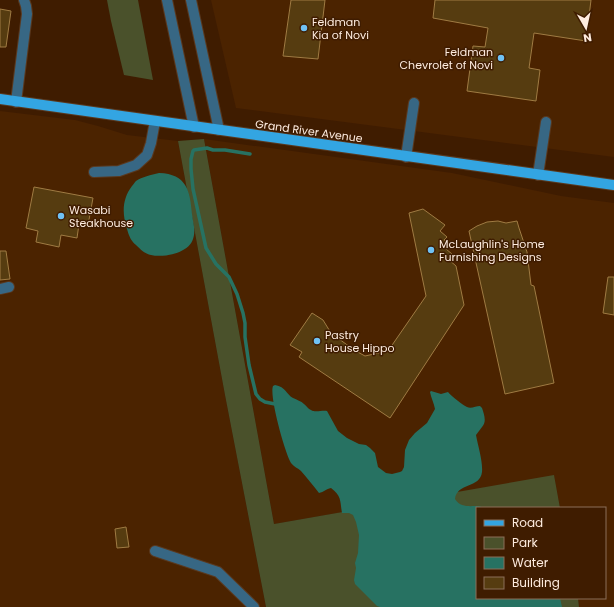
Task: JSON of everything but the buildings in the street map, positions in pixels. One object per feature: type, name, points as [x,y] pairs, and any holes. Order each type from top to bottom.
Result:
[{"type":"main road","name":"Grand River Avenue","points":[[0,99],[614,186]]},
{"type":"street","points":[[16,102],[27,14],[24,0]]},
{"type":"street","points":[[167,0],[194,127]]},
{"type":"street","points":[[191,0],[219,130]]},
{"type":"street","points":[[406,157],[414,103]]},
{"type":"street","points":[[94,172],[119,171],[136,165],[147,155],[155,121]]},
{"type":"street","points":[[538,175],[546,122]]},
{"type":"street","points":[[155,551],[218,572],[254,607]]},
{"type":"shaded area","points":[[211,0],[614,0],[614,157],[236,108]]},
{"type":"shaded area","points":[[0,111],[75,120],[127,135],[178,141],[266,607],[0,607]]},
{"type":"shaded area","points":[[204,139],[452,173],[561,196],[614,203],[614,607],[579,607],[578,599],[606,599],[606,507],[560,507],[554,476],[274,524]]},
{"type":"green space","points":[[107,0],[138,0],[153,80],[124,75]]},
{"type":"green space","points":[[204,139],[274,524],[554,475],[560,507],[476,507],[476,599],[578,599],[579,607],[266,607],[178,141]]},
{"type":"water","points":[[159,173],[176,177],[185,185],[190,198],[194,236],[191,244],[187,248],[169,255],[156,256],[147,254],[141,250],[130,238],[125,223],[124,207],[126,196],[136,181]]},
{"type":"water","points":[[275,385],[281,387],[293,398],[302,402],[310,410],[327,411],[338,431],[347,438],[370,448],[375,453],[378,467],[386,473],[392,474],[402,471],[404,467],[405,450],[409,440],[427,423],[435,409],[430,394],[431,391],[441,394],[448,392],[469,408],[480,406],[483,410],[485,420],[484,425],[476,435],[482,472],[477,481],[460,490],[455,499],[458,503],[465,506],[480,507],[476,507],[476,599],[560,599],[562,607],[377,606],[355,584],[355,563],[358,553],[359,535],[353,515],[349,513],[342,513],[340,499],[335,491],[331,488],[319,493],[301,471],[291,463],[275,412],[272,392],[273,386]]},
{"type":"waterway","points":[[250,154],[207,148],[194,150],[191,159],[191,169],[193,189],[206,248],[216,264],[229,277],[237,294],[243,313],[249,365],[256,394],[265,402],[275,404]]},
{"type":"place","name":"Feldman Kia of Novi","points":[[304,28]]},
{"type":"place","name":"Feldman Chevrolet of Novi","points":[[501,58]]},
{"type":"place","name":"Wasabi Steakhouse","points":[[61,216]]},
{"type":"place","name":"McLaughlin's Home Furnishing Designs","points":[[431,250]]},
{"type":"place","name":"Pastry House Hippo","points":[[317,341]]}]
